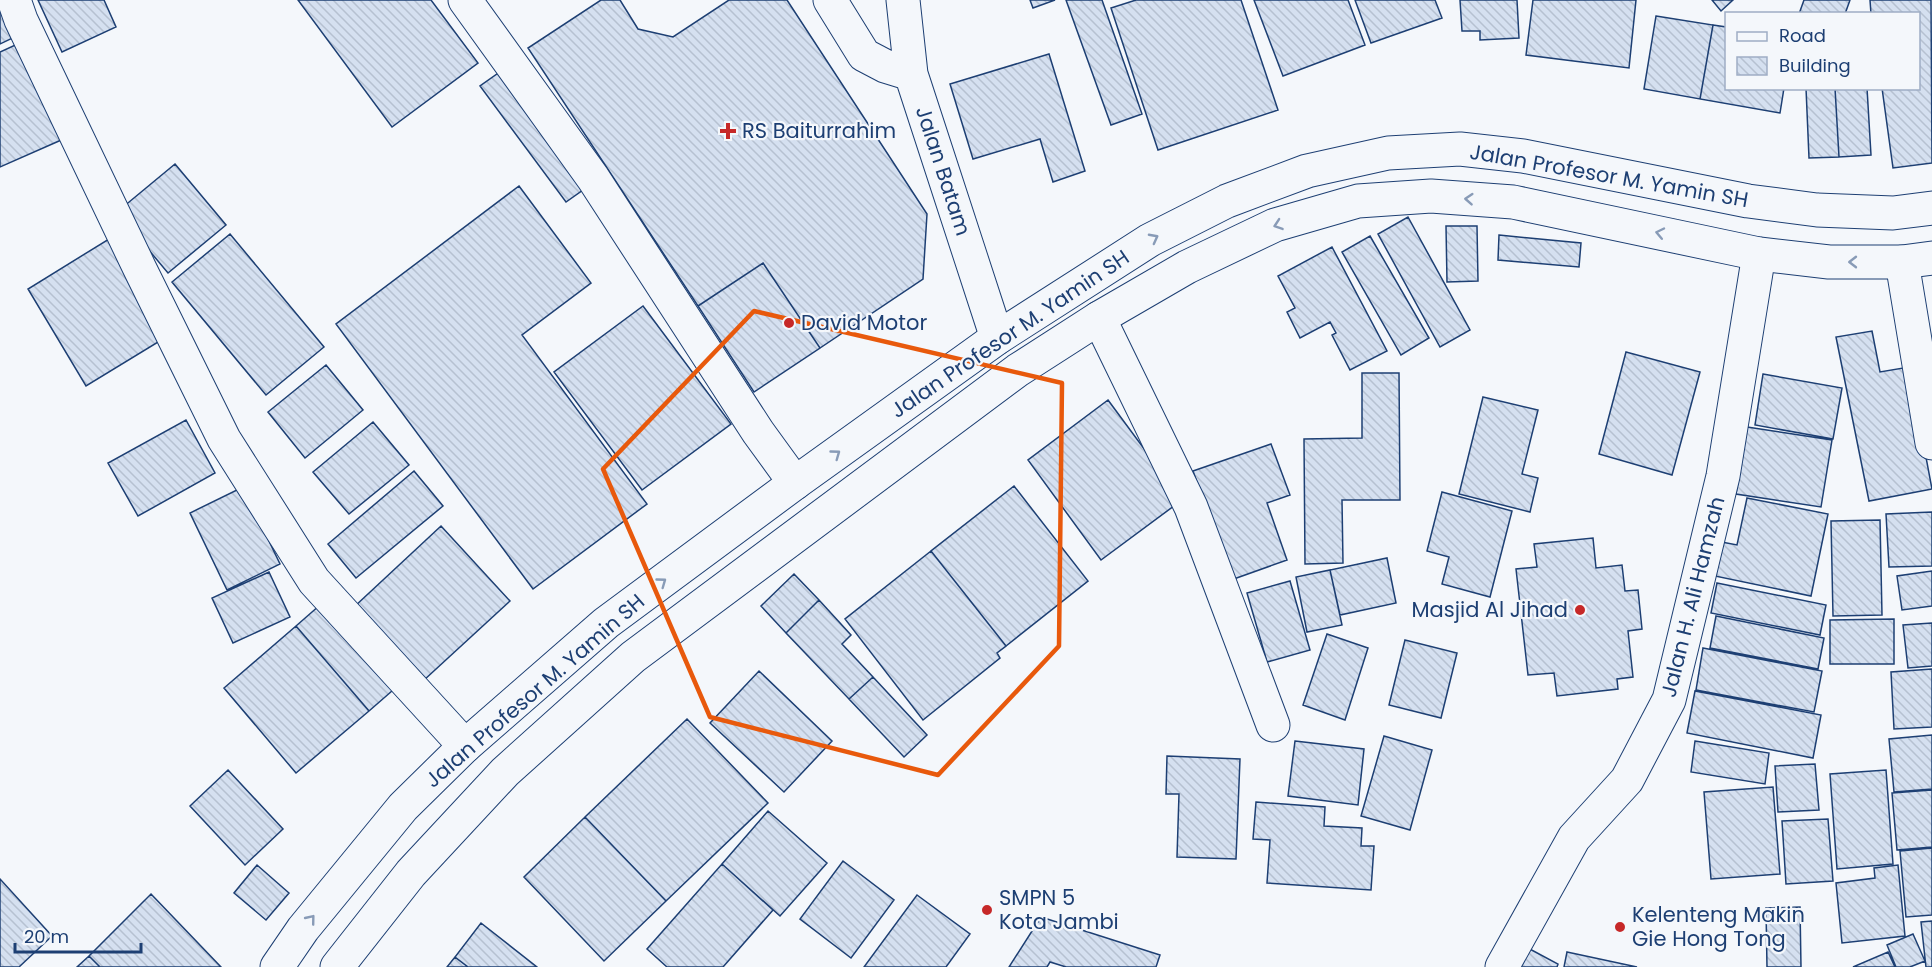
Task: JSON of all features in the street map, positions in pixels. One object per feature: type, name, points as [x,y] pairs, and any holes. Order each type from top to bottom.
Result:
[{"type":"main road","points":[[14,0],[21,20],[139,267],[224,439],[314,582],[465,746]]},
{"type":"main road","points":[[465,0],[593,178],[758,432],[795,483]]},
{"type":"main road","points":[[830,0],[864,55],[885,66],[911,74]]},
{"type":"main road","name":"Jalan Batam","points":[[903,0],[911,74],[997,338]]},
{"type":"main road","name":"Jalan Profesor M. Yamin SH","points":[[277,967],[303,929],[404,807],[465,746],[606,623],[795,483],[997,338],[1150,240],[1227,201],[1307,171],[1388,153],[1460,149],[1523,156],[1748,201],[1817,210],[1893,213],[1932,208]]},
{"type":"main road","name":"Jalan Profesor M. Yamin SH","points":[[338,967],[411,873],[441,839],[505,772],[633,657],[1018,370],[1099,318],[1187,267],[1275,225],[1358,201],[1431,196],[1513,202],[1759,254],[1829,262],[1917,260]]},
{"type":"main road","name":"Jalan H. Ali Hamzah","points":[[1502,967],[1574,838],[1627,780],[1669,700],[1723,476],[1759,254]]},
{"type":"main road","points":[[1917,260],[1932,443]]},
{"type":"main road","points":[[1099,318],[1191,507],[1273,725]]},
{"type":"main road","points":[[404,807],[441,839]]},
{"type":"highlighted area","points":[[754,311],[1062,383],[1059,646],[938,775],[710,717],[603,469]]},
{"type":"building","points":[[0,0],[19,35],[0,44]]},
{"type":"building","points":[[38,0],[104,0],[116,27],[62,52]]},
{"type":"building","points":[[298,0],[431,0],[478,63],[392,127]]},
{"type":"building","name":"RS Baiturrahim","points":[[601,0],[620,0],[638,29],[673,37],[729,0],[787,0],[927,214],[923,279],[820,348],[763,263],[698,306],[528,48]]},
{"type":"building","points":[[1030,0],[1055,0],[1033,8]]},
{"type":"building","points":[[1066,0],[1102,0],[1142,114],[1111,125]]},
{"type":"building","points":[[1136,0],[1241,0],[1278,110],[1158,150],[1111,8]]},
{"type":"building","points":[[1254,0],[1348,0],[1365,45],[1283,76]]},
{"type":"building","points":[[1355,0],[1435,0],[1442,18],[1371,43]]},
{"type":"building","points":[[1460,0],[1517,0],[1519,38],[1480,40],[1480,31],[1462,31]]},
{"type":"building","points":[[1533,0],[1636,0],[1629,68],[1526,55]]},
{"type":"building","points":[[1712,0],[1733,0],[1721,11]]},
{"type":"building","points":[[1804,0],[1850,0],[1846,12],[1800,12]]},
{"type":"building","points":[[1870,0],[1931,0],[1932,163],[1893,168],[1882,90],[1920,90],[1920,12],[1871,12]]},
{"type":"building","points":[[1656,16],[1713,25],[1700,99],[1644,89]]},
{"type":"building","points":[[1713,25],[1725,27],[1725,90],[1784,90],[1780,113],[1700,99]]},
{"type":"building","points":[[24,41],[68,137],[0,167],[0,52]]},
{"type":"building","points":[[1049,54],[1085,171],[1053,182],[1040,139],[973,159],[950,84]]},
{"type":"building","points":[[504,69],[590,185],[566,202],[480,86]]},
{"type":"building","points":[[1806,90],[1835,90],[1839,157],[1809,158]]},
{"type":"building","points":[[1835,90],[1867,90],[1871,155],[1839,157]]},
{"type":"building","points":[[175,164],[226,225],[168,273],[117,212]]},
{"type":"building","points":[[519,186],[591,283],[522,335],[647,504],[533,589],[336,324]]},
{"type":"building","points":[[1408,217],[1470,330],[1440,347],[1378,234]]},
{"type":"building","points":[[1446,226],[1477,226],[1478,281],[1447,282]]},
{"type":"building","points":[[230,234],[324,347],[266,395],[172,282]]},
{"type":"building","points":[[1499,235],[1581,243],[1579,267],[1498,260]]},
{"type":"building","points":[[1370,236],[1429,338],[1401,355],[1342,252]]},
{"type":"building","points":[[109,239],[168,336],[86,386],[28,289]]},
{"type":"building","points":[[1332,247],[1387,351],[1350,370],[1332,335],[1336,333],[1330,322],[1300,338],[1287,312],[1295,308],[1278,276]]},
{"type":"building","points":[[763,263],[820,348],[754,392],[698,306]]},
{"type":"building","points":[[643,306],[731,424],[642,490],[554,372]]},
{"type":"building","points":[[1872,331],[1880,372],[1909,367],[1932,489],[1869,501],[1836,337]]},
{"type":"building","points":[[1626,352],[1700,372],[1672,475],[1599,454]]},
{"type":"building","points":[[326,365],[363,410],[305,458],[268,412]]},
{"type":"building","points":[[1362,373],[1399,373],[1400,500],[1342,500],[1343,563],[1305,564],[1304,439],[1362,438]]},
{"type":"building","points":[[1763,374],[1842,388],[1833,439],[1755,425]]},
{"type":"building","points":[[1483,397],[1538,410],[1522,474],[1538,478],[1530,512],[1459,494]]},
{"type":"building","points":[[1108,400],[1182,500],[1101,560],[1028,460]]},
{"type":"building","points":[[186,420],[215,473],[138,516],[108,463]]},
{"type":"building","points":[[373,422],[409,465],[349,514],[313,472]]},
{"type":"building","points":[[1747,427],[1832,440],[1821,507],[1736,494]]},
{"type":"building","points":[[1271,444],[1290,495],[1267,503],[1287,560],[1231,580],[1193,471]]},
{"type":"building","points":[[414,471],[443,506],[356,578],[328,544]]},
{"type":"building","points":[[1014,486],[1088,581],[1006,646],[931,551]]},
{"type":"building","points":[[243,487],[280,564],[227,590],[190,513]]},
{"type":"building","points":[[1442,492],[1512,511],[1490,597],[1442,584],[1449,557],[1427,551]]},
{"type":"building","points":[[1747,498],[1828,514],[1811,596],[1710,575],[1716,541],[1737,545]]},
{"type":"building","points":[[1932,512],[1932,566],[1889,567],[1886,514]]},
{"type":"building","points":[[1880,520],[1882,615],[1833,616],[1831,521]]},
{"type":"building","points":[[441,526],[510,601],[423,681],[354,607]]},
{"type":"building","name":"Masjid Al Jihad","points":[[1593,538],[1596,568],[1622,565],[1625,591],[1638,590],[1642,629],[1628,631],[1633,677],[1617,679],[1618,689],[1557,696],[1554,673],[1528,675],[1516,569],[1537,567],[1534,544]]},
{"type":"building","points":[[931,551],[1006,646],[997,653],[1000,658],[923,720],[845,619]]},
{"type":"building","points":[[1387,558],[1396,603],[1340,615],[1330,570]]},
{"type":"building","points":[[1330,570],[1342,625],[1307,632],[1296,577]]},
{"type":"building","points":[[1932,571],[1932,606],[1902,610],[1897,576]]},
{"type":"building","points":[[269,572],[290,617],[233,643],[212,598]]},
{"type":"building","points":[[794,574],[819,600],[786,633],[761,606]]},
{"type":"building","points":[[1290,581],[1310,650],[1267,662],[1247,593]]},
{"type":"building","points":[[1717,583],[1826,605],[1820,635],[1711,613]]},
{"type":"building","points":[[328,598],[400,684],[369,711],[296,626]]},
{"type":"building","points":[[819,600],[851,635],[842,644],[873,677],[849,699],[786,633]]},
{"type":"building","points":[[1716,616],[1824,638],[1818,669],[1710,648]]},
{"type":"building","points":[[1894,619],[1894,664],[1830,664],[1830,620]]},
{"type":"building","points":[[1932,623],[1932,666],[1908,668],[1903,625]]},
{"type":"building","points":[[296,626],[369,711],[296,773],[224,688]]},
{"type":"building","points":[[1327,634],[1368,648],[1345,720],[1303,705]]},
{"type":"building","points":[[1405,640],[1457,653],[1441,718],[1389,705]]},
{"type":"building","points":[[1703,648],[1822,671],[1814,712],[1696,690]]},
{"type":"building","points":[[1932,669],[1932,727],[1894,729],[1891,672]]},
{"type":"building","points":[[759,671],[832,741],[784,792],[710,723]]},
{"type":"building","points":[[873,677],[927,735],[904,757],[849,699]]},
{"type":"building","points":[[1695,691],[1821,715],[1813,758],[1687,733]]},
{"type":"building","points":[[687,719],[768,803],[666,901],[585,817]]},
{"type":"building","points":[[1932,735],[1932,789],[1894,792],[1889,739]]},
{"type":"building","points":[[1384,736],[1432,750],[1410,830],[1361,816]]},
{"type":"building","points":[[1295,741],[1364,749],[1358,805],[1288,796]]},
{"type":"building","points":[[1695,741],[1769,753],[1765,784],[1691,772]]},
{"type":"building","points":[[1167,756],[1240,759],[1236,859],[1177,857],[1179,794],[1166,794]]},
{"type":"building","points":[[1815,764],[1819,810],[1778,812],[1775,766]]},
{"type":"building","points":[[228,770],[283,829],[245,865],[190,806]]},
{"type":"building","points":[[1886,770],[1893,864],[1837,869],[1830,774]]},
{"type":"building","points":[[1773,787],[1780,874],[1711,879],[1704,792]]},
{"type":"building","points":[[1932,790],[1932,847],[1897,850],[1892,793]]},
{"type":"building","points":[[1256,802],[1325,807],[1324,826],[1362,828],[1361,846],[1374,846],[1371,890],[1267,883],[1270,840],[1253,839]]},
{"type":"building","points":[[768,811],[827,863],[780,916],[722,864]]},
{"type":"building","points":[[585,817],[666,901],[604,961],[524,877]]},
{"type":"building","points":[[1828,819],[1833,881],[1786,884],[1782,821]]},
{"type":"building","points":[[1932,848],[1932,915],[1906,917],[1900,851]]},
{"type":"building","points":[[843,861],[894,900],[851,958],[800,919]]},
{"type":"building","points":[[722,864],[773,910],[723,967],[667,967],[647,949]]},
{"type":"building","points":[[257,865],[289,893],[266,920],[234,893]]},
{"type":"building","points":[[1898,865],[1905,936],[1842,943],[1836,883],[1875,878],[1874,868]]},
{"type":"building","points":[[0,879],[52,936],[19,967],[0,967]]},
{"type":"building","points":[[151,894],[221,967],[100,967],[89,956]]},
{"type":"building","points":[[917,895],[970,934],[946,967],[864,967]]},
{"type":"building","points":[[1800,907],[1801,967],[1767,967],[1766,908]]},
{"type":"building","points":[[1041,917],[1160,955],[1156,967],[1066,967],[1050,962],[1047,967],[1009,967]]},
{"type":"building","points":[[1932,921],[1932,967],[1926,967],[1921,922]]},
{"type":"building","points":[[481,923],[537,967],[468,967],[455,957]]},
{"type":"building","points":[[1913,934],[1925,961],[1910,967],[1896,967],[1887,945]]},
{"type":"building","points":[[1526,947],[1558,964],[1557,967],[1516,967]]},
{"type":"building","points":[[1567,952],[1637,967],[1564,967]]},
{"type":"building","points":[[1888,952],[1895,967],[1853,967]]},
{"type":"building","points":[[89,956],[100,967],[77,967]]},
{"type":"building","points":[[455,957],[468,967],[447,967]]},
{"type":"place","name":"RS Baiturrahim","points":[[728,131]]},
{"type":"place","name":"David Motor","points":[[789,323]]},
{"type":"place","name":"Masjid Al Jihad","points":[[1580,610]]},
{"type":"place","name":"SMPN 5 Kota Jambi","points":[[987,910]]},
{"type":"place","name":"Kelenteng Makin Gie Hong Tong","points":[[1620,927]]}]
